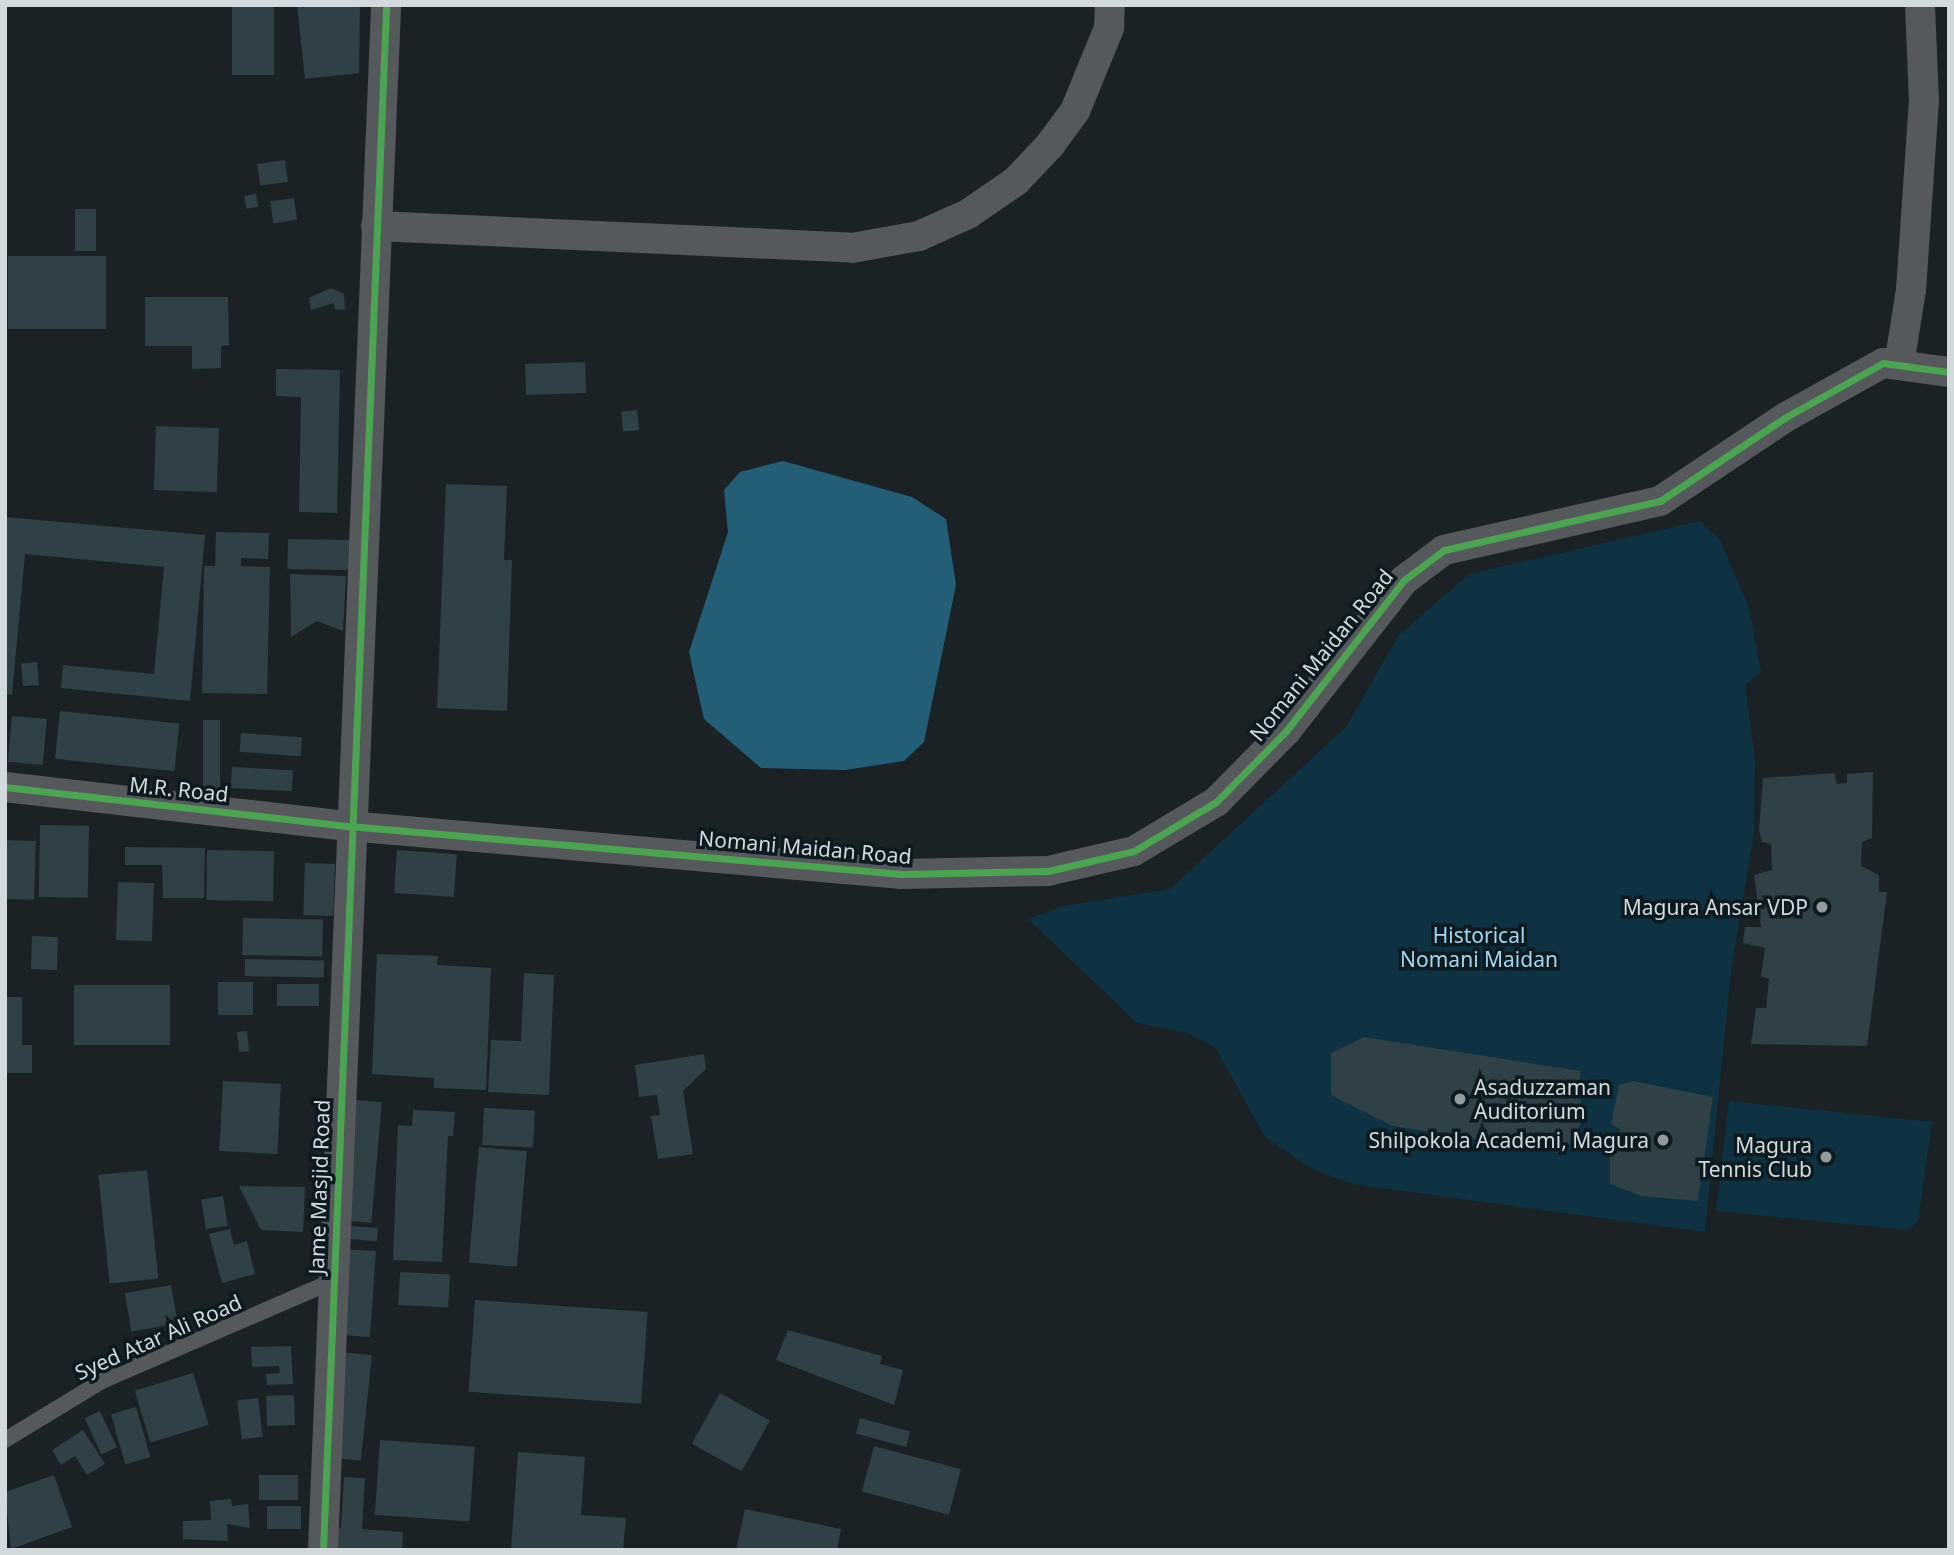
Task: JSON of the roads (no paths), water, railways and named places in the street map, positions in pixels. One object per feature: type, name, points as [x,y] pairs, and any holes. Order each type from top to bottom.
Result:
[{"type":"street","name":"Jame Masjid Road","points":[[323,1550],[349,826],[386,5]]},
{"type":"street","points":[[376,226],[852,248],[919,236],[968,214],[1016,181],[1050,145],[1075,111],[1109,28],[1110,5]]},
{"type":"street","points":[[1920,5],[1924,101],[1911,290],[1891,364],[1949,372]]},
{"type":"street","name":"Nomani Maidan Road","points":[[349,826],[902,874],[1048,871],[1134,851],[1216,802],[1286,731],[1404,580],[1444,550],[1660,501],[1786,417],[1891,364]]},
{"type":"street","name":"M.R. Road","points":[[5,787],[349,826]]},
{"type":"lane","name":"Syed Atar Ali Road","points":[[5,1440],[102,1381],[333,1281]]},
{"type":"place","name":"Magura Ansar VDP","points":[[1822,907]]},
{"type":"place","name":"Asaduzzaman Auditorium","points":[[1460,1099]]},
{"type":"place","name":"Shilpokola Academi, Magura","points":[[1663,1140]]},
{"type":"place","name":"Magura Tennis Club","points":[[1826,1157]]},
{"type":"park label","name":"Historical Nomani Maidan","points":[[1479,947]]}]
